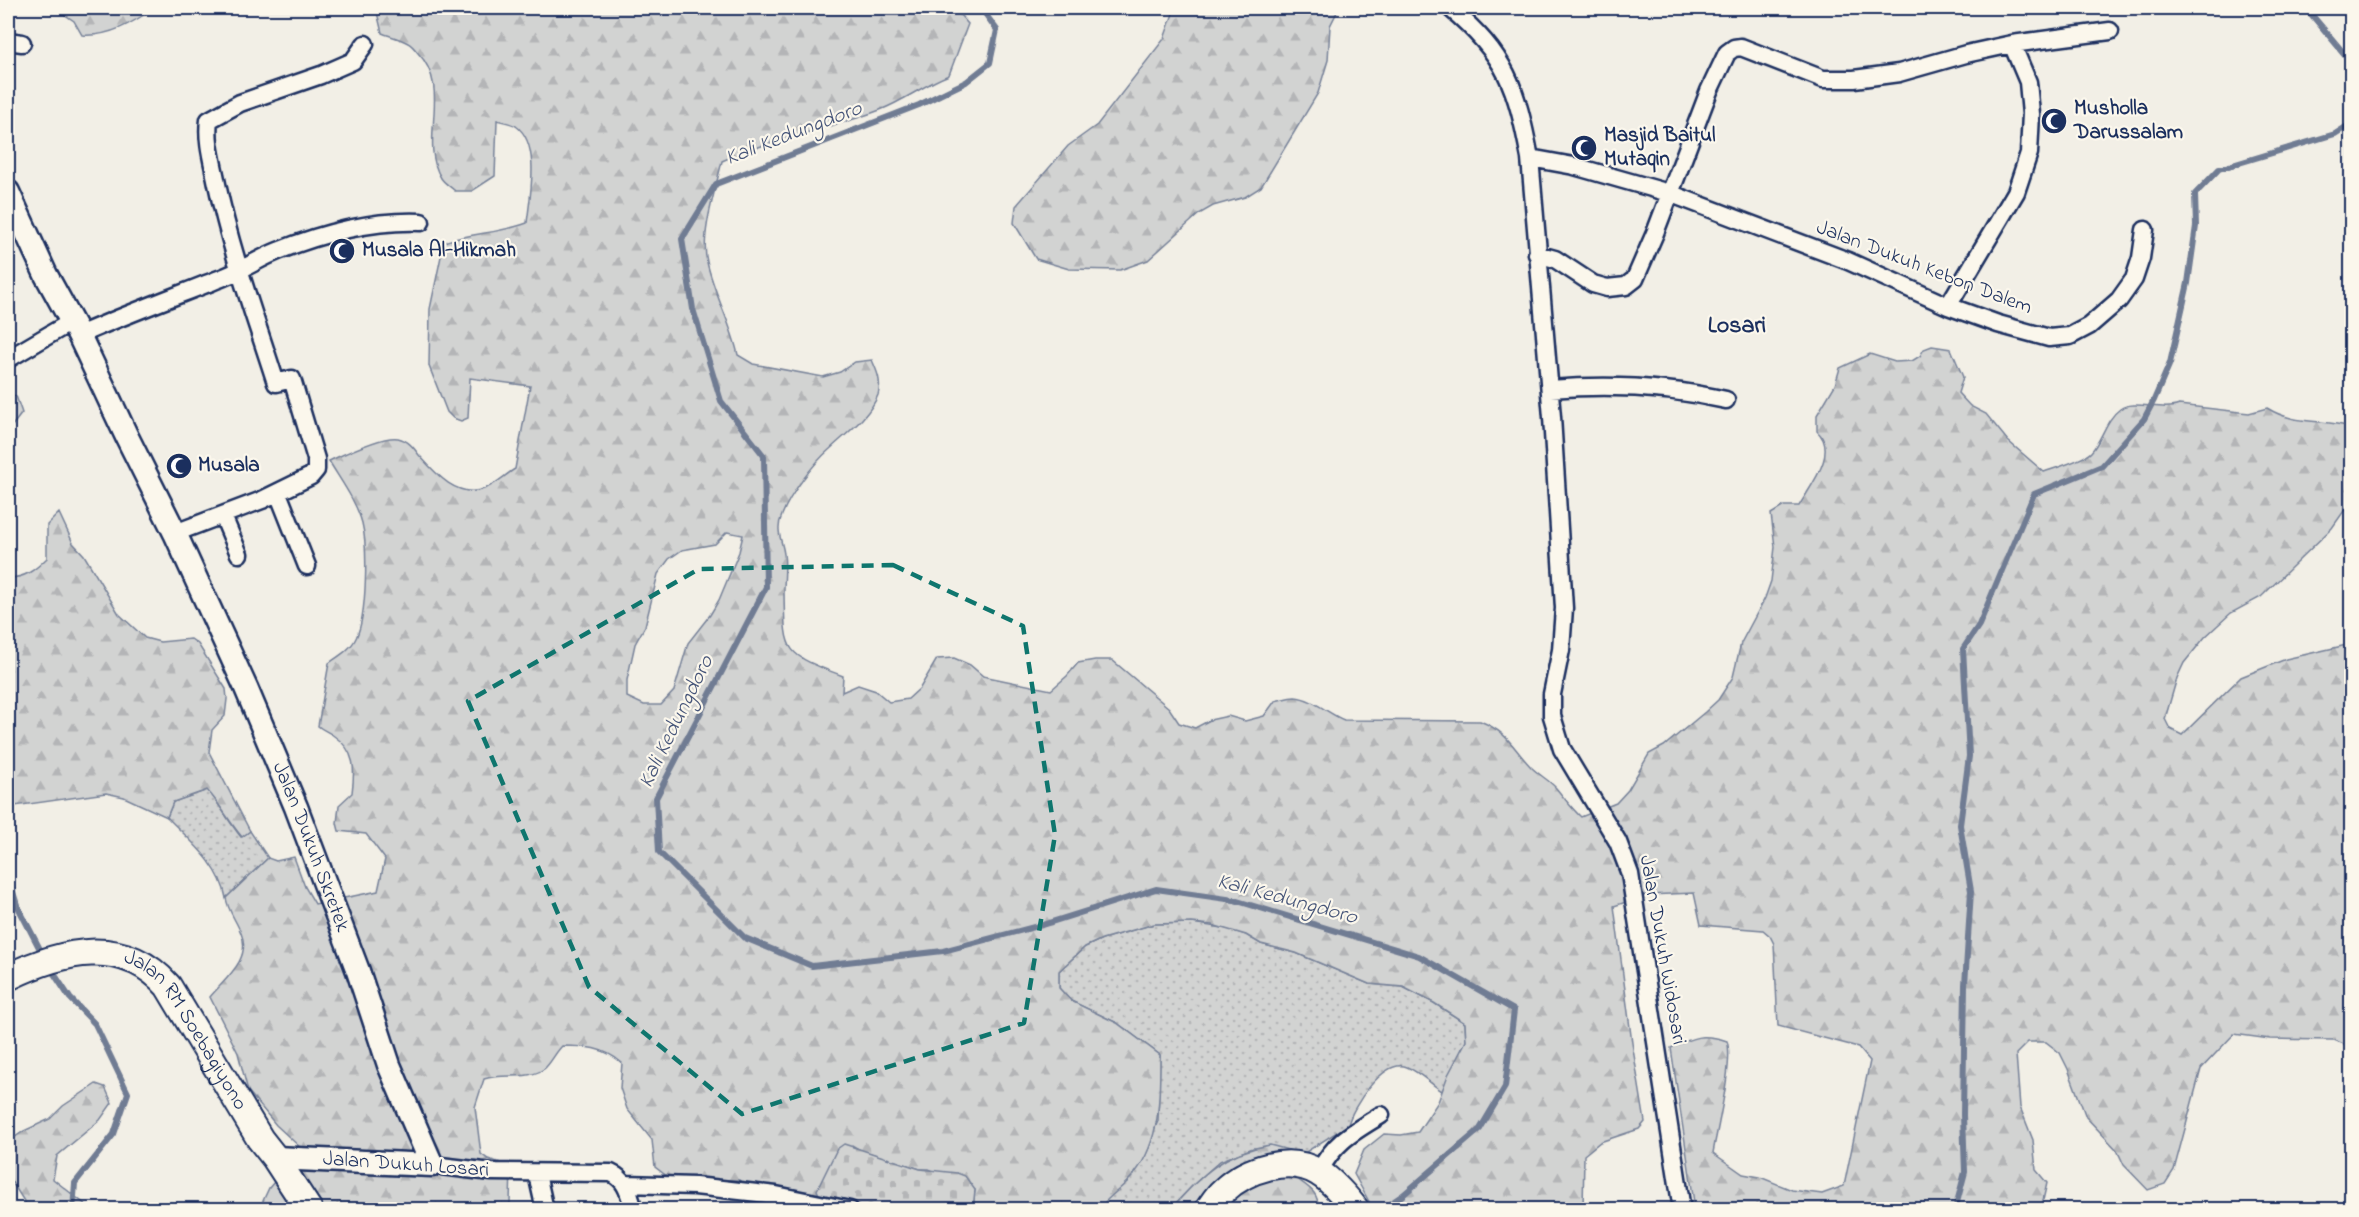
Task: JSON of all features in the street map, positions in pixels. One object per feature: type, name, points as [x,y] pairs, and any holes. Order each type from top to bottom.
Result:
[{"type":"main road","name":"Jalan RM Soebagiyono","points":[[8,977],[32,965],[59,956],[100,952],[139,961],[156,972],[168,986],[260,1139],[309,1209]]},
{"type":"main road","points":[[1208,1209],[1222,1191],[1236,1181],[1275,1165],[1299,1166],[1319,1172],[1355,1208]]},
{"type":"street","points":[[1450,8],[1482,36],[1505,68],[1518,102],[1530,158],[1550,389],[1579,387],[1673,391],[1726,400]]},
{"type":"street","points":[[1537,254],[1555,259],[1593,284],[1607,288],[1626,286],[1635,279],[1709,91],[1726,53],[1734,48],[1742,47],[1823,79],[1854,79],[1899,73],[2012,44],[2110,32]]},
{"type":"street","points":[[176,533],[278,493],[311,476],[316,470],[316,459],[292,379],[276,383],[251,310],[225,222],[209,146],[208,120],[240,103],[321,75],[352,61],[365,44]]},
{"type":"street","points":[[1948,306],[2016,192],[2029,153],[2031,114],[2028,82],[2012,44]]},
{"type":"street","name":"Jalan Dukuh Kebon Dalem","points":[[1530,158],[1574,166],[1670,193],[1848,261],[1948,306],[2049,338],[2070,336],[2089,326],[2119,300],[2134,279],[2141,258],[2145,230]]},
{"type":"street","name":"Jalan Dukuh Skretek","points":[[8,192],[46,275],[176,533],[296,807],[358,971],[389,1065],[432,1166]]},
{"type":"street","points":[[8,359],[75,329],[129,313],[320,236],[375,224],[421,222]]},
{"type":"street","name":"Jalan Dukuh Widosari","points":[[1550,389],[1564,608],[1561,650],[1551,705],[1554,729],[1562,749],[1618,843],[1630,874],[1682,1209]]},
{"type":"street","points":[[278,493],[307,566]]},
{"type":"street","points":[[223,516],[239,554]]},
{"type":"street","points":[[1319,1172],[1328,1155],[1343,1138],[1381,1115]]},
{"type":"street","name":"Jalan Dukuh Losari","points":[[275,1158],[432,1166],[492,1172],[611,1173],[620,1177],[626,1184]]},
{"type":"street","points":[[537,1174],[545,1209]]},
{"type":"street","points":[[634,1209],[626,1184],[695,1186],[776,1195],[850,1209]]},
{"type":"highlighted area","points":[[893,565],[1023,626],[1055,835],[1024,1023],[742,1114],[589,987],[468,701],[699,569]]},
{"type":"green space","points":[[55,8],[154,8],[120,28],[102,34],[82,35],[74,21]]},
{"type":"green space","points":[[376,8],[954,8],[968,24],[949,75],[880,110],[761,146],[722,161],[707,225],[705,251],[707,262],[738,355],[753,364],[823,377],[840,372],[855,362],[872,360],[876,368],[879,386],[874,403],[864,417],[824,455],[803,479],[786,507],[779,530],[785,559],[785,628],[791,648],[798,656],[809,662],[843,676],[842,692],[858,685],[876,691],[889,702],[908,699],[920,688],[937,659],[954,658],[970,665],[983,676],[1051,690],[1078,663],[1112,660],[1169,708],[1179,723],[1195,728],[1210,720],[1228,716],[1245,721],[1264,716],[1275,701],[1290,697],[1308,700],[1344,720],[1480,721],[1504,735],[1531,767],[1553,785],[1581,817],[1616,803],[1628,790],[1649,754],[1664,746],[1705,712],[1718,700],[1733,677],[1741,643],[1765,598],[1771,581],[1775,547],[1771,514],[1784,506],[1799,506],[1816,479],[1825,449],[1823,439],[1817,431],[1817,415],[1835,385],[1840,368],[1870,354],[1895,362],[1912,361],[1920,356],[1924,349],[1932,346],[1951,349],[1963,377],[1958,393],[1970,406],[1986,414],[2008,441],[2044,472],[2076,461],[2091,452],[2115,413],[2126,406],[2172,407],[2179,405],[2249,413],[2267,408],[2298,420],[2351,427],[2351,501],[2332,528],[2261,597],[2231,613],[2205,637],[2184,663],[2177,678],[2165,719],[2170,729],[2182,735],[2241,677],[2286,659],[2351,644],[2351,1047],[2334,1040],[2270,1039],[2234,1034],[2201,1069],[2174,1170],[2165,1184],[2148,1190],[2124,1165],[2117,1150],[2086,1117],[2060,1053],[2046,1042],[2028,1042],[2016,1054],[2020,1107],[2033,1140],[2036,1170],[2047,1183],[2041,1209],[1695,1209],[1671,1048],[1698,1037],[1727,1041],[1729,1050],[1727,1078],[1713,1153],[1743,1174],[1760,1177],[1792,1190],[1822,1194],[1844,1186],[1870,1061],[1858,1047],[1778,1026],[1774,944],[1763,930],[1701,925],[1694,893],[1647,895],[1614,906],[1645,1122],[1639,1129],[1600,1142],[1584,1155],[1583,1209],[1373,1209],[1354,1174],[1364,1150],[1384,1134],[1401,1135],[1418,1132],[1438,1102],[1448,1075],[1466,1041],[1465,1023],[1403,987],[1369,984],[1296,953],[1261,944],[1246,935],[1212,925],[1154,924],[1102,939],[1085,947],[1059,971],[1059,988],[1071,1001],[1117,1023],[1160,1055],[1157,1116],[1150,1146],[1144,1160],[1131,1178],[1099,1209],[973,1209],[975,1190],[929,1169],[920,1169],[860,1150],[852,1145],[826,1209],[769,1209],[739,1180],[672,1180],[655,1167],[652,1140],[627,1109],[620,1088],[622,1063],[601,1051],[586,1047],[562,1046],[546,1067],[537,1073],[484,1079],[475,1107],[481,1154],[488,1159],[511,1166],[510,1203],[504,1209],[253,1209],[262,1203],[269,1188],[302,1149],[276,1125],[248,1091],[238,1053],[210,997],[236,968],[243,951],[241,933],[226,898],[268,858],[276,861],[294,857],[305,887],[315,904],[378,891],[385,859],[366,834],[339,831],[337,823],[339,805],[352,793],[354,776],[352,762],[347,748],[318,726],[329,663],[348,649],[360,628],[365,581],[362,523],[352,499],[329,461],[383,439],[398,438],[410,445],[447,482],[465,490],[484,489],[515,469],[530,386],[470,378],[468,418],[461,421],[453,418],[447,412],[429,366],[430,309],[444,242],[527,223],[532,171],[529,145],[524,134],[516,126],[497,120],[495,176],[472,191],[455,191],[442,180],[435,163],[433,148],[435,98],[428,67],[411,45],[382,33]],"holes":[[[727,532],[743,535],[739,552],[719,600],[688,643],[674,691],[661,705],[644,705],[627,697],[627,680],[635,644],[645,626],[658,574],[669,559],[682,550],[715,544]]]},
{"type":"green space","points":[[1175,8],[1339,8],[1330,26],[1328,60],[1318,93],[1261,187],[1245,197],[1213,206],[1199,214],[1148,260],[1120,270],[1069,269],[1036,259],[1014,223],[1016,206],[1068,146],[1097,125],[1164,39]]},
{"type":"green space","points":[[8,394],[16,396],[22,413],[8,431]]},
{"type":"green space","points":[[59,513],[73,543],[84,555],[119,614],[145,638],[160,642],[191,639],[198,644],[226,689],[225,716],[212,730],[209,752],[250,831],[242,837],[207,790],[173,802],[167,817],[124,797],[106,793],[8,807],[8,578],[20,577],[47,558],[47,525]]},
{"type":"green space","points":[[208,790],[241,837],[250,831],[268,858],[226,898],[223,886],[211,864],[167,817],[173,802]]},
{"type":"green space","points":[[1192,923],[1229,929],[1261,944],[1296,953],[1369,984],[1403,987],[1465,1023],[1466,1041],[1442,1091],[1411,1069],[1398,1066],[1379,1077],[1370,1086],[1362,1096],[1348,1125],[1303,1154],[1253,1148],[1220,1161],[1170,1209],[1099,1209],[1107,1198],[1134,1175],[1158,1121],[1160,1055],[1117,1023],[1071,1001],[1059,988],[1059,971],[1085,947],[1102,939],[1154,924]]},
{"type":"green space","points":[[96,1084],[105,1087],[112,1103],[100,1120],[57,1156],[53,1179],[91,1209],[29,1209],[8,1176],[8,1142],[24,1131],[50,1119],[63,1106]]},
{"type":"green space","points":[[844,1144],[920,1169],[965,1176],[975,1190],[973,1209],[826,1210],[817,1190],[837,1149]]},
{"type":"green space","points":[[1270,1145],[1303,1154],[1292,1175],[1314,1193],[1318,1210],[1170,1210],[1214,1167],[1238,1154]]},
{"type":"waterway","name":"Kali Kedungdoro","points":[[981,8],[997,30],[990,63],[966,82],[919,105],[716,184],[682,239],[693,309],[721,401],[764,456],[766,587],[656,798],[659,852],[745,938],[812,966],[943,951],[1042,925],[1156,889],[1234,900],[1419,956],[1514,1010],[1505,1087],[1480,1129],[1403,1195],[1381,1210]]},
{"type":"waterway","points":[[1859,8],[1869,10],[1875,8]]},
{"type":"waterway","points":[[2306,8],[2352,63]]},
{"type":"waterway","points":[[1955,1210],[1965,1172],[1963,1115],[1965,985],[1971,891],[1960,825],[1969,756],[1963,649],[1979,625],[2034,494],[2102,466],[2144,419],[2154,400],[2170,363],[2188,283],[2196,226],[2195,194],[2219,169],[2335,134],[2352,123]]},
{"type":"waterway","points":[[8,876],[17,905],[44,957]]},
{"type":"waterway","points":[[49,966],[70,998],[95,1024],[128,1093],[114,1134],[75,1183],[73,1210]]},
{"type":"place","name":"Musholla Darussalam","points":[[2054,121]]},
{"type":"place","name":"Masjid Baitul Mutaqin","points":[[1584,148]]},
{"type":"place","name":"Musala Al-Hikmah","points":[[342,251]]},
{"type":"place","name":"Musala","points":[[179,466]]},
{"type":"district","name":"Losari","points":[[1737,326]]}]
